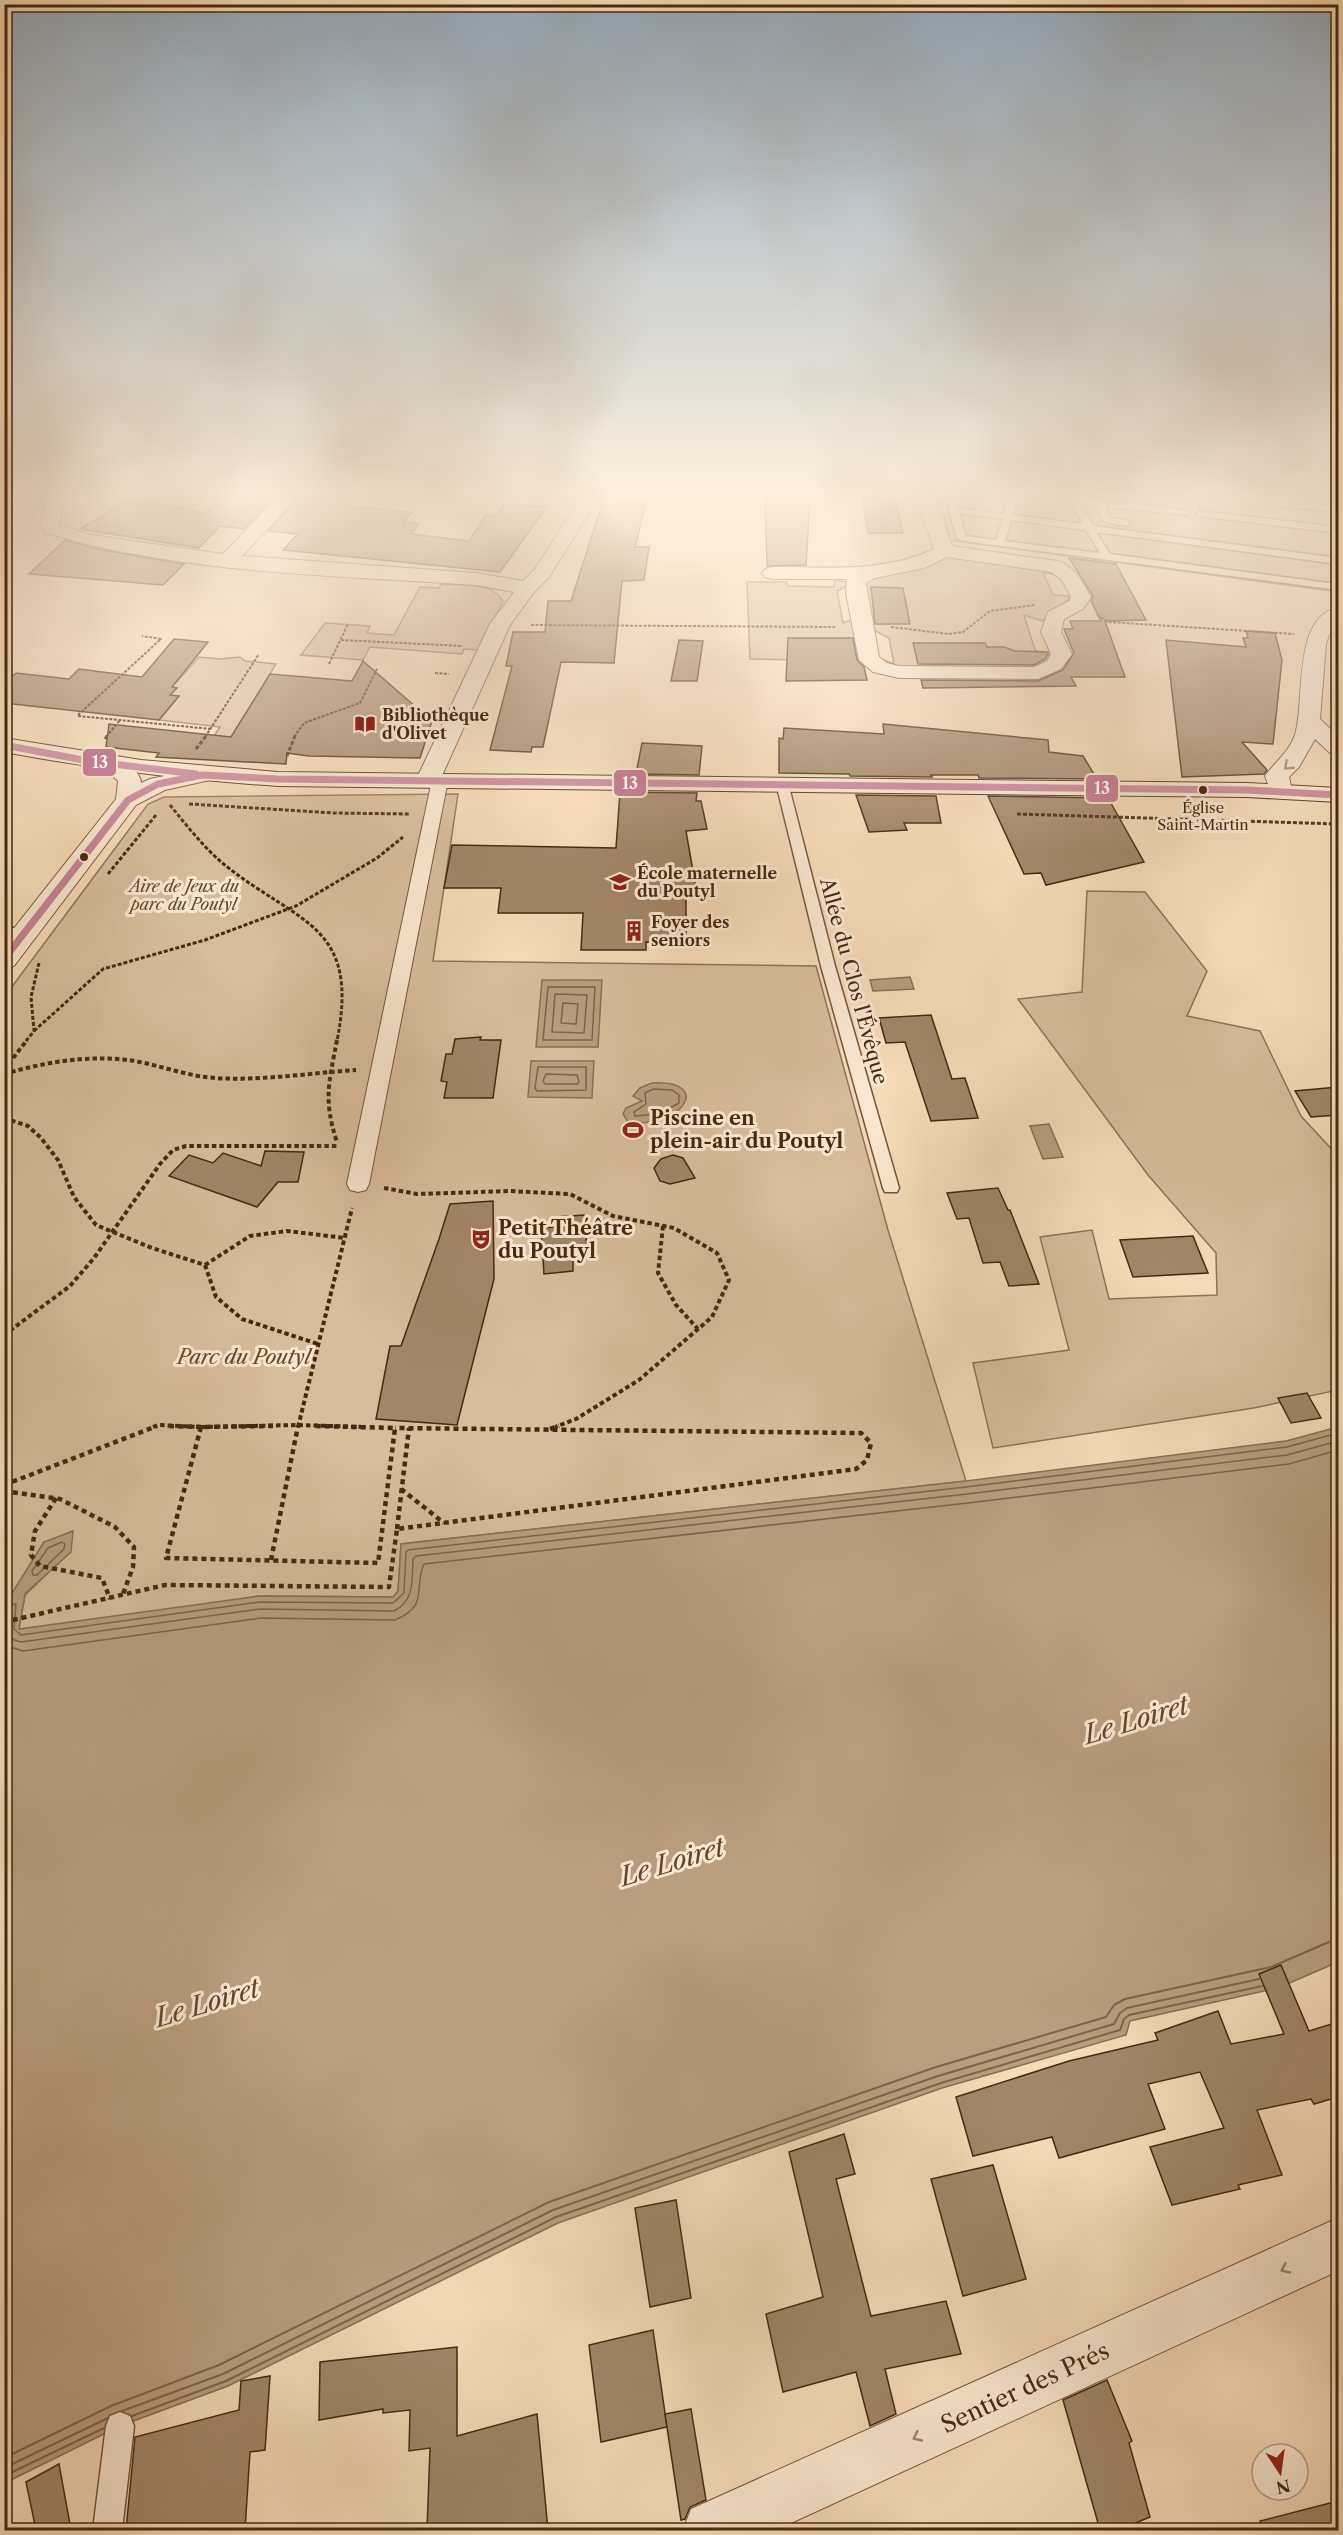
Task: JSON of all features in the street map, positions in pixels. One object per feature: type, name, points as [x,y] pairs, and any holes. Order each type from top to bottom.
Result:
[{"type":"street","points":[[358,1184],[432,790],[489,648],[507,615]]},
{"type":"street","points":[[862,615],[869,660],[880,668],[899,672],[1038,673],[1054,665],[1062,654],[1051,632],[1056,615]]},
{"type":"street","points":[[1280,791],[1276,777],[1295,760],[1306,741],[1310,722],[1310,687],[1317,636],[1336,615]]},
{"type":"street","points":[[1310,722],[1338,748]]},
{"type":"street","points":[[4,745],[112,764],[191,773],[432,790],[782,783],[1280,791],[1338,795]]},
{"type":"street","points":[[112,764],[130,779],[128,800]]},
{"type":"street","points":[[11,943],[128,800],[158,784],[191,773]]},
{"type":"street","name":"Sentier des Prés","points":[[711,2530],[1338,2244]]},
{"type":"lane","name":"Allée du Clos l'Évêque","points":[[782,783],[828,966],[891,1188]]},
{"type":"lane","points":[[107,2530],[120,2426]]},
{"type":"path","points":[[500,624],[901,627],[949,634],[963,632],[984,615]]},
{"type":"path","points":[[1096,615],[1109,622],[1317,636]]},
{"type":"path","points":[[329,664],[348,624]]},
{"type":"path","points":[[142,636],[161,639],[78,716],[212,729]]},
{"type":"path","points":[[341,640],[489,648]]},
{"type":"path","points":[[191,773],[212,729],[259,654]]},
{"type":"path","points":[[278,779],[296,733],[304,723],[360,703],[378,669]]},
{"type":"path","points":[[435,673],[449,675]]},
{"type":"path","points":[[4,1072],[34,1031],[103,969],[205,940],[290,908],[376,858],[405,836],[432,790]]},
{"type":"path","points":[[271,1560],[298,1425],[358,1184],[339,1146],[328,1113],[328,1090],[341,1027],[342,980],[336,958],[315,927],[225,865],[167,802],[334,813],[419,814]]},
{"type":"path","points":[[102,880],[160,810]]},
{"type":"path","points":[[1012,813],[1338,824]]},
{"type":"path","points":[[34,1031],[29,1009],[32,981],[40,962]]},
{"type":"path","points":[[4,1072],[63,1060],[95,1059],[129,1061],[181,1073],[218,1078],[380,1068]]},
{"type":"path","points":[[4,1118],[28,1125],[41,1138],[58,1160],[74,1197],[96,1225],[204,1265],[216,1297],[242,1319],[318,1344]]},
{"type":"path","points":[[4,1335],[69,1286],[94,1258],[160,1164],[173,1150],[186,1146],[339,1146]]},
{"type":"path","points":[[358,1184],[417,1194],[510,1191],[570,1194],[613,1216],[674,1228],[717,1253],[729,1280],[712,1317],[639,1380],[576,1419],[547,1430]]},
{"type":"path","points":[[663,1226],[658,1273],[676,1305],[698,1329]]},
{"type":"path","points":[[204,1265],[250,1236],[287,1231],[345,1238]]},
{"type":"path","points":[[4,1485],[158,1425],[861,1433],[871,1443],[867,1460],[855,1469],[397,1529]]},
{"type":"path","points":[[201,1427],[166,1558],[378,1563],[395,1428]]},
{"type":"path","points":[[4,1622],[165,1585],[388,1587],[409,1428]]},
{"type":"path","points":[[401,1490],[444,1523]]},
{"type":"path","points":[[4,1491],[56,1498],[115,1527],[134,1547],[134,1567],[123,1594]]},
{"type":"path","points":[[56,1498],[35,1531],[31,1555],[40,1566],[102,1578],[110,1599]]},
{"type":"green space","points":[[405,615],[496,615],[479,650],[464,649],[462,654],[370,647],[363,660],[301,655],[325,623],[370,626],[367,633],[394,635]]},
{"type":"green space","points":[[748,615],[842,615],[843,623],[858,617],[861,658],[856,661],[750,659]]},
{"type":"green space","points":[[869,615],[1024,615],[1035,650],[1053,657],[1044,665],[1033,668],[892,667],[876,657],[894,664],[889,638],[870,628]]},
{"type":"green space","points":[[1025,615],[1049,615],[1042,621]]},
{"type":"green space","points":[[199,657],[220,659],[240,657],[245,661],[276,664],[220,756],[201,755],[220,727],[159,720],[178,697],[170,695],[176,688],[172,687]]},
{"type":"green space","name":"Parc du Poutyl","points":[[458,794],[433,961],[816,966],[888,1230],[966,1481],[401,1544],[398,1591],[393,1597],[259,1596],[129,1618],[19,1629],[25,1595],[70,1552],[44,1542],[5,1606],[5,996],[148,804],[164,797]]},
{"type":"green space","points":[[1087,891],[1145,892],[1207,971],[1187,1016],[1260,1031],[1301,1116],[1338,1156],[1338,1390],[1254,1408],[993,1448],[973,1363],[1069,1350],[1040,1237],[1092,1230],[1109,1299],[1217,1295],[1216,1253],[1148,1175],[1018,999],[1082,992]]},
{"type":"water","points":[[910,977],[914,989],[873,991],[870,980]]},
{"type":"water","points":[[542,980],[602,980],[598,1047],[536,1047]]},
{"type":"water","points":[[531,1061],[594,1061],[592,1098],[528,1097]]},
{"type":"water","points":[[652,1083],[671,1084],[682,1089],[686,1096],[684,1104],[663,1119],[628,1122],[623,1114],[626,1108],[642,1101],[633,1096],[640,1088]]},
{"type":"water","points":[[1049,1124],[1063,1157],[1043,1159],[1030,1126]]},
{"type":"water","name":"Le Loiret","points":[[1338,1427],[1338,1962],[1278,1988],[1130,2021],[1126,2035],[942,2088],[558,2223],[228,2386],[120,2426],[5,2483],[4,1606],[44,1542],[73,1531],[71,1552],[25,1594],[19,1629],[259,1596],[393,1597],[398,1591],[401,1544],[966,1481],[1286,1441]]},
{"type":"building","points":[[547,615],[619,615],[614,663],[561,662],[543,747],[532,747],[531,752],[490,750],[512,666],[506,666],[513,632],[545,632]]},
{"type":"building","points":[[874,615],[908,615],[910,624],[875,624]]},
{"type":"building","points":[[1098,615],[1143,615],[1146,620],[1105,621],[1125,677],[1071,677],[1076,686],[923,688],[921,680],[1038,681],[1063,670],[1074,653],[1064,629],[1073,629],[1070,621],[1101,621]]},
{"type":"building","points":[[1246,631],[1275,633],[1282,660],[1273,744],[1242,742],[1267,770],[1264,774],[1182,777],[1166,640],[1246,647],[1243,638],[1248,638]]},
{"type":"building","points":[[788,638],[853,638],[857,660],[864,667],[867,680],[786,681]]},
{"type":"building","points":[[174,639],[208,642],[172,687],[177,688],[170,695],[179,696],[159,720],[4,703],[4,684],[16,673],[69,679],[79,669],[142,677]]},
{"type":"building","points":[[679,640],[703,641],[697,681],[671,681]]},
{"type":"building","points":[[913,643],[985,643],[987,647],[1048,652],[1048,654],[1045,659],[1034,665],[918,664]]},
{"type":"building","points":[[363,661],[432,721],[420,758],[309,756],[287,753],[286,764],[156,757],[159,753],[106,747],[109,724],[231,737],[270,674],[352,681]]},
{"type":"building","points":[[883,724],[1048,740],[1049,752],[1083,756],[1097,779],[779,773],[779,738],[783,739],[784,728],[884,734]]},
{"type":"building","points":[[642,743],[702,746],[699,775],[636,774]]},
{"type":"building","points":[[620,792],[697,793],[696,801],[701,801],[707,829],[686,831],[697,894],[686,894],[686,943],[646,942],[646,950],[581,950],[583,913],[498,913],[501,888],[444,888],[452,845],[616,848]]},
{"type":"building","points":[[856,795],[936,796],[941,823],[904,823],[907,830],[869,832]]},
{"type":"building","points":[[988,796],[1108,798],[1144,862],[1046,885],[1041,873],[1024,874]]},
{"type":"building","points":[[931,1015],[952,1079],[965,1078],[978,1118],[931,1121],[905,1042],[886,1043],[879,1018]]},
{"type":"building","points":[[481,1037],[480,1040],[501,1040],[493,1098],[444,1098],[447,1082],[441,1081],[446,1054],[452,1054],[455,1039]]},
{"type":"building","points":[[1338,1087],[1338,1115],[1311,1117],[1295,1091]]},
{"type":"building","points":[[265,1151],[304,1152],[298,1182],[278,1182],[257,1207],[169,1176],[189,1155],[213,1163],[223,1153],[261,1166]]},
{"type":"building","points":[[673,1155],[683,1158],[695,1178],[670,1184],[660,1181],[654,1168],[661,1159]]},
{"type":"building","points":[[998,1188],[1010,1210],[1039,1284],[1009,1286],[1000,1262],[983,1263],[969,1218],[957,1219],[947,1193]]},
{"type":"building","points":[[493,1201],[494,1279],[457,1425],[376,1419],[390,1346],[401,1346],[450,1204]]},
{"type":"building","points":[[584,1215],[588,1259],[573,1261],[573,1271],[544,1274],[541,1228],[556,1227],[556,1217]]},
{"type":"building","points":[[1193,1236],[1208,1273],[1133,1277],[1120,1240]]},
{"type":"building","points":[[1307,1393],[1321,1418],[1291,1423],[1278,1398]]},
{"type":"building","points":[[1281,1965],[1309,2031],[1338,2022],[1338,2097],[1314,2104],[1311,2099],[1257,2110],[1282,2175],[1238,2185],[1240,2189],[1172,2205],[1150,2147],[1224,2128],[1200,2072],[1148,2084],[1165,2129],[1059,2158],[1052,2137],[973,2156],[956,2097],[1069,2061],[1158,2040],[1155,2033],[1218,2011],[1231,2044],[1284,2034],[1259,1974]]},
{"type":"building","points":[[844,2134],[855,2174],[836,2179],[871,2316],[946,2301],[961,2354],[885,2369],[896,2414],[870,2426],[856,2372],[783,2392],[766,2314],[823,2297],[789,2152]]},
{"type":"building","points":[[993,2165],[1026,2279],[963,2296],[931,2179]]},
{"type":"building","points":[[676,2200],[691,2298],[650,2307],[635,2208]]},
{"type":"building","points":[[653,2330],[667,2427],[601,2442],[589,2345]]},
{"type":"building","points":[[457,2347],[457,2436],[537,2414],[548,2530],[427,2530],[430,2448],[409,2451],[410,2410],[383,2413],[383,2409],[319,2420],[320,2362]]},
{"type":"building","points":[[270,2376],[265,2450],[250,2452],[245,2530],[126,2530],[135,2437],[239,2410],[241,2381]]},
{"type":"building","points":[[1107,2380],[1132,2441],[1129,2443],[1150,2517],[1119,2530],[1100,2530],[1063,2400]]},
{"type":"building","points":[[691,2409],[706,2500],[690,2507],[685,2519],[681,2520],[665,2414]]},
{"type":"building","points":[[59,2464],[71,2530],[36,2530],[26,2482]]},
{"type":"building","points":[[1338,2501],[1338,2530],[1261,2530],[1260,2521]]},
{"type":"transit line","name":"13","points":[[4,745],[88,761],[196,774]]},
{"type":"transit line","name":"13","points":[[4,959],[128,800],[158,784],[202,775],[278,779],[1247,790],[1338,795]]},
{"type":"place","name":"Bibliothèque d'Olivet","points":[[365,724]]},
{"type":"place","name":"Église Saint-Martin","points":[[1203,790]]},
{"type":"place","name":"École maternelle du Poutyl","points":[[620,882]]},
{"type":"place","name":"Foyer des seniors","points":[[634,931]]},
{"type":"place","name":"Piscine en plein-air du Poutyl","points":[[633,1130]]},
{"type":"place","name":"Petit Théâtre du Poutyl","points":[[481,1239]]},
{"type":"park label","name":"Aire de Jeux du parc du Poutyl","points":[[184,895]]}]
